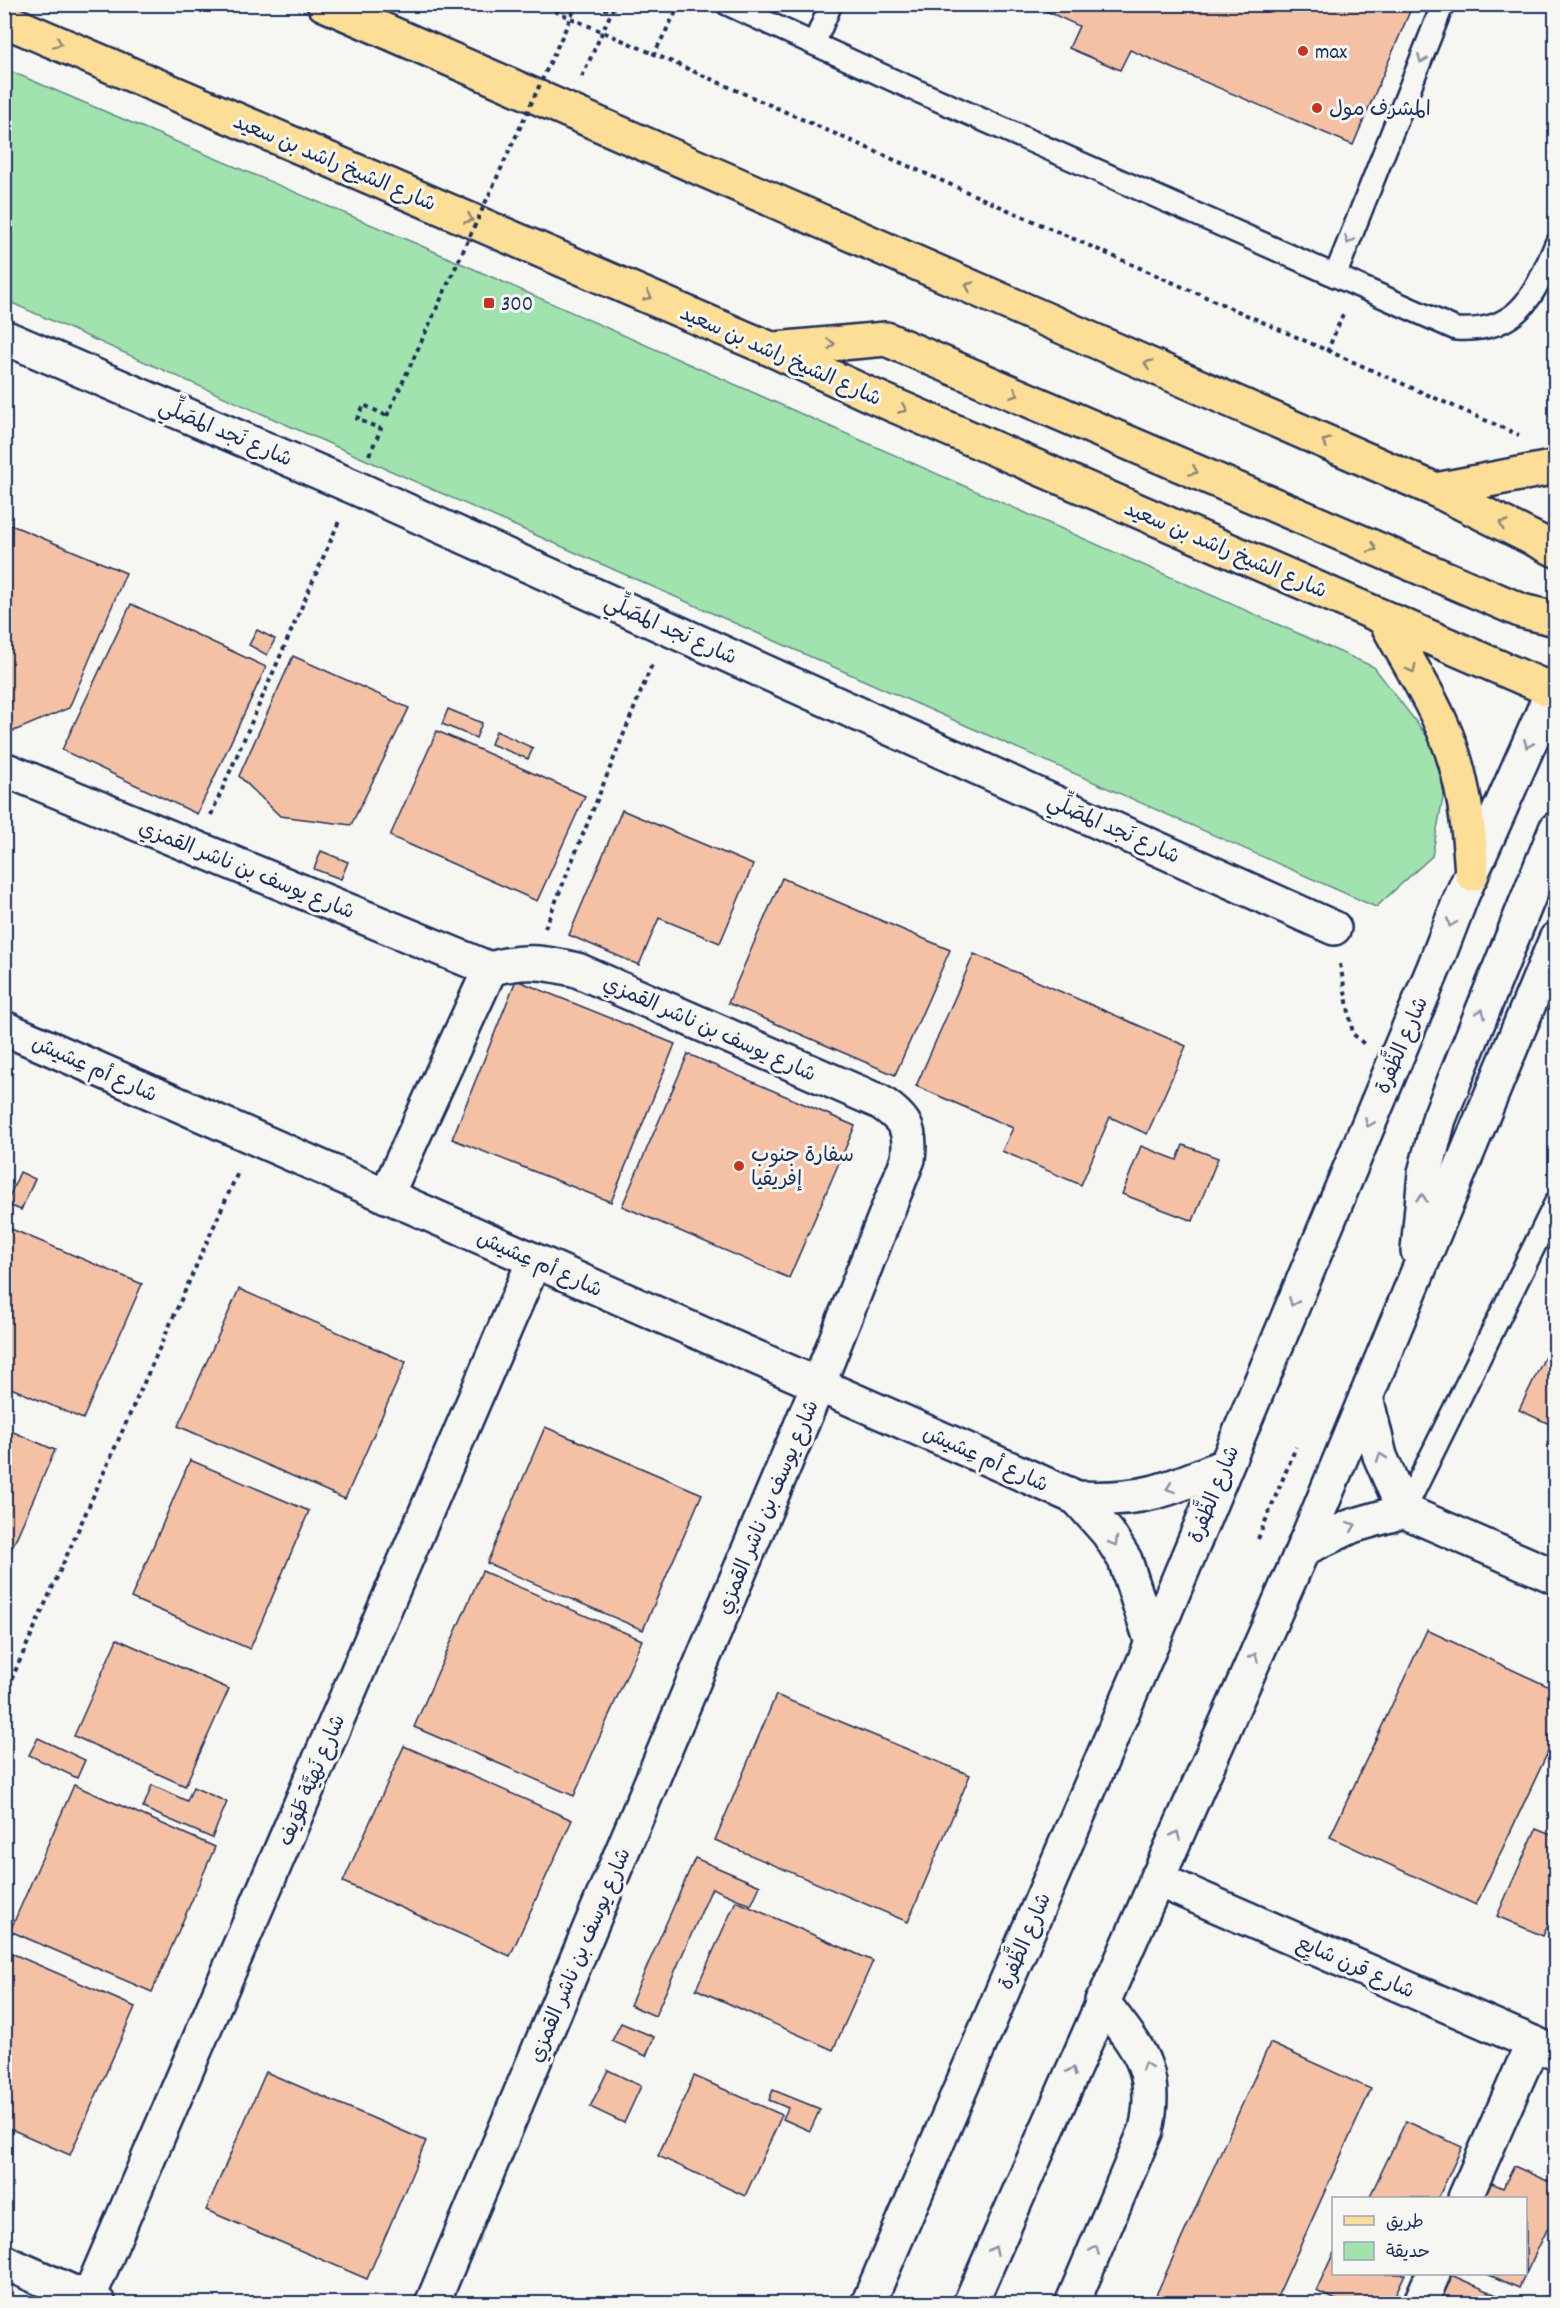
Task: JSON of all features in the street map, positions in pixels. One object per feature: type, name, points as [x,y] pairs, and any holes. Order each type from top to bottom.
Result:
[{"type":"main road","points":[[324,4],[1436,490],[1556,550]]},
{"type":"main road","name":"شارع الشيخ راشد بن سعيد","points":[[4,20],[773,350],[866,393],[1384,618],[1555,689]]},
{"type":"main road","points":[[773,350],[885,339],[1522,611],[1556,619]]},
{"type":"main road","points":[[1436,490],[1556,468]]},
{"type":"main road","points":[[1384,618],[1447,736],[1460,783],[1468,828],[1472,874]]},
{"type":"street","name":"شارع نَجد المصَلِّي","points":[[4,337],[354,487],[1334,927]]},
{"type":"street","name":"شارع الظَّفرة","points":[[868,2304],[1152,1643],[1472,874],[1555,689]]},
{"type":"street","name":"شارع يوسف بن ناشر القمزي","points":[[4,769],[196,848],[503,965],[542,962],[577,970],[880,1102],[905,1123],[911,1140],[908,1159],[818,1385],[432,2304]]},
{"type":"street","points":[[1417,1277],[1419,1219],[1425,1173],[1438,1119],[1556,829]]},
{"type":"street","points":[[970,2304],[1303,1549],[1556,939]]},
{"type":"street","points":[[386,1197],[503,965]]},
{"type":"street","name":"شارع أم عِشيش","points":[[4,1028],[386,1197],[1077,1497],[1116,1500],[1150,1495],[1224,1466]]},
{"type":"street","name":"شارع نَهيَّة طَوَيف","points":[[94,2301],[534,1261]]},
{"type":"street","points":[[1366,1397],[1380,1456],[1404,1511]]},
{"type":"street","name":"شارع أم عِشيش","points":[[1077,1497],[1108,1533],[1125,1560],[1152,1643]]},
{"type":"street","points":[[1303,1549],[1352,1526],[1404,1511],[1556,1577]]},
{"type":"street","name":"شارع قرن شايِع","points":[[1156,1879],[1544,2048]]},
{"type":"street","points":[[1072,2304],[1146,2130],[1151,2109],[1151,2088],[1141,2052],[1102,2001]]},
{"type":"street","points":[[1466,2197],[1544,2048]]},
{"type":"street","points":[[4,2262],[94,2301]]},
{"type":"street","points":[[1419,2304],[1433,2275]]},
{"type":"lane","points":[[727,4],[1456,329],[1474,330],[1492,327],[1509,319],[1524,307],[1534,292],[1556,244]]},
{"type":"lane","points":[[814,44],[831,4]]},
{"type":"lane","points":[[1335,276],[1443,4]]},
{"type":"lane","points":[[1404,1511],[1556,1202]]},
{"type":"path","points":[[538,4],[1521,436]]},
{"type":"path","points":[[196,848],[381,429],[357,419],[364,405],[387,416],[577,4]]},
{"type":"path","points":[[596,4],[612,12]]},
{"type":"path","points":[[567,110],[615,4]]},
{"type":"path","points":[[654,54],[680,4]]},
{"type":"path","points":[[1326,352],[1356,285]]},
{"type":"path","points":[[503,965],[533,948],[540,939],[667,627]]},
{"type":"path","points":[[1334,927],[1353,1034],[1391,1070]]},
{"type":"path","points":[[4,1696],[253,1138]]},
{"type":"path","points":[[1258,1539],[1296,1447]]},
{"type":"green space","points":[[5,69],[424,247],[1374,667],[1436,748],[1444,792],[1432,856],[1376,907],[5,300]]},
{"type":"building","name":"المشرف مول","points":[[1031,4],[1413,4],[1353,145],[1130,50],[1120,70],[1069,48],[1079,26]]},
{"type":"building","points":[[4,522],[126,573],[69,708],[14,731],[4,727]]},
{"type":"building","points":[[131,604],[266,667],[197,814],[62,750]]},
{"type":"building","points":[[257,630],[275,639],[267,655],[249,645]]},
{"type":"building","points":[[293,656],[409,708],[351,825],[280,816],[239,776]]},
{"type":"building","points":[[448,709],[482,723],[476,738],[442,724]]},
{"type":"building","points":[[437,731],[585,796],[537,901],[390,836]]},
{"type":"building","points":[[496,731],[533,748],[528,759],[491,744]]},
{"type":"building","points":[[622,810],[753,865],[720,943],[659,918],[639,965],[569,935]]},
{"type":"building","points":[[321,851],[348,862],[341,879],[314,869]]},
{"type":"building","points":[[782,878],[950,950],[895,1075],[728,1003]]},
{"type":"building","points":[[974,954],[1186,1046],[1147,1134],[1110,1117],[1081,1185],[1002,1151],[1013,1128],[916,1086]]},
{"type":"building","points":[[516,980],[675,1044],[611,1202],[452,1139]]},
{"type":"building","name":"سفارة جنوب إفريقيا","points":[[688,1054],[855,1126],[789,1278],[622,1206]]},
{"type":"building","points":[[1183,1145],[1218,1158],[1193,1221],[1122,1194],[1141,1146],[1177,1160]]},
{"type":"building","points":[[20,1172],[35,1179],[21,1210],[6,1204]]},
{"type":"building","points":[[9,1228],[142,1284],[83,1419],[4,1385],[4,1238]]},
{"type":"building","points":[[239,1289],[406,1362],[345,1499],[178,1426]]},
{"type":"building","points":[[1556,1334],[1556,1427],[1519,1410]]},
{"type":"building","points":[[545,1427],[702,1494],[643,1630],[487,1563]]},
{"type":"building","points":[[4,1428],[55,1450],[4,1566]]},
{"type":"building","points":[[190,1460],[309,1511],[250,1649],[131,1598]]},
{"type":"building","points":[[482,1571],[642,1640],[574,1796],[414,1727]]},
{"type":"building","points":[[1427,1630],[1556,1690],[1556,1735],[1476,1905],[1330,1837]]},
{"type":"building","points":[[117,1639],[229,1689],[185,1786],[74,1736]]},
{"type":"building","points":[[776,1695],[970,1775],[908,1922],[715,1840]]},
{"type":"building","points":[[38,1738],[85,1760],[77,1778],[29,1755]]},
{"type":"building","points":[[404,1746],[572,1820],[510,1956],[343,1882]]},
{"type":"building","points":[[74,1785],[215,1847],[152,1992],[10,1931]]},
{"type":"building","points":[[152,1785],[187,1801],[193,1787],[227,1802],[212,1838],[143,1808]]},
{"type":"building","points":[[1536,1829],[1556,1837],[1556,1907],[1543,1936],[1497,1916]]},
{"type":"building","points":[[695,1858],[760,1886],[751,1905],[712,1888],[655,2016],[630,2005]]},
{"type":"building","points":[[736,1901],[873,1961],[833,2050],[696,1989]]},
{"type":"building","points":[[4,1950],[135,2007],[70,2155],[4,2126]]},
{"type":"building","points":[[621,2023],[654,2037],[646,2056],[612,2041]]},
{"type":"building","points":[[1270,2043],[1371,2089],[1274,2304],[1152,2304]]},
{"type":"building","points":[[608,2070],[641,2086],[624,2123],[590,2107]]},
{"type":"building","points":[[266,2072],[426,2141],[367,2279],[206,2210]]},
{"type":"building","points":[[694,2076],[782,2115],[745,2196],[658,2156]]},
{"type":"building","points":[[773,2090],[820,2109],[810,2131],[783,2119],[788,2108],[769,2100]]},
{"type":"building","points":[[1406,2121],[1462,2147],[1438,2197],[1369,2197]]},
{"type":"building","points":[[1514,2166],[1556,2185],[1556,2211],[1527,2271],[1527,2197],[1474,2197],[1483,2179],[1503,2188]]},
{"type":"building","points":[[1332,2256],[1332,2275],[1405,2275],[1391,2304],[1345,2304],[1316,2291]]},
{"type":"building","points":[[1448,2275],[1515,2303],[1514,2304],[1432,2304]]},
{"type":"building","points":[[1489,2275],[1526,2275],[1519,2288]]},
{"type":"place","name":"max","points":[[1303,51]]},
{"type":"place","name":"المشرف مول","points":[[1317,108]]},
{"type":"place","name":"300","points":[[489,303]]},
{"type":"place","name":"سفارة جنوب إفريقيا","points":[[739,1166]]}]
